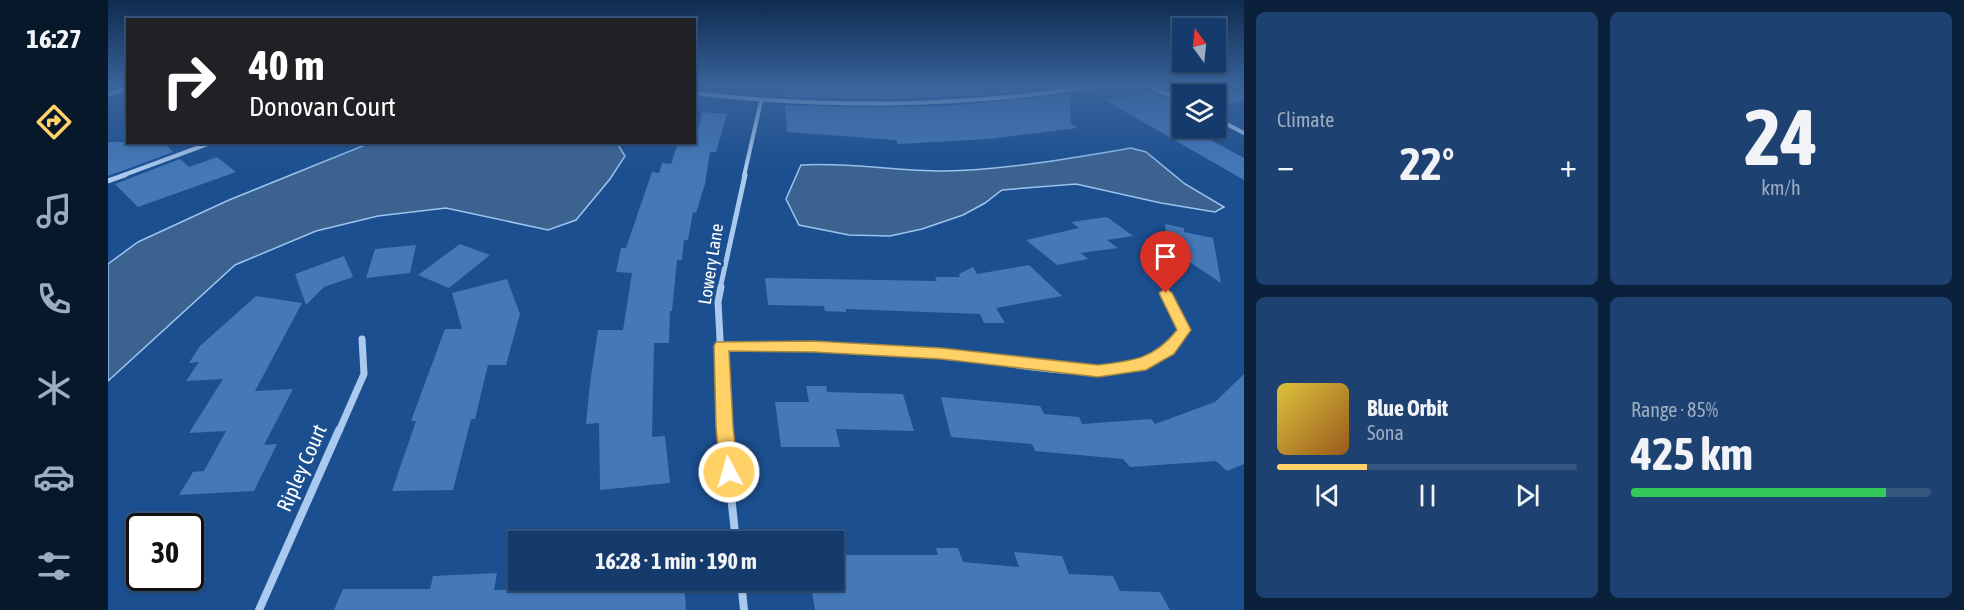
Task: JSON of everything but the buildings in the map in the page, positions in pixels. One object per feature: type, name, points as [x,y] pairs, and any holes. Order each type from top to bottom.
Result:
[{"type":"street","name":"Lowery Lane","points":[[735,531],[724,426],[718,302],[758,114]]},
{"type":"street","points":[[1226,124],[1244,133]]},
{"type":"street","points":[[108,180],[207,144]]},
{"type":"street","points":[[721,346],[813,347],[941,354],[1098,371],[1141,366],[1169,350],[1184,330],[1166,293]]},
{"type":"street","name":"Ripley Court","points":[[259,610],[364,374],[362,339]]},
{"type":"street","points":[[742,591],[744,610]]},
{"type":"water","points":[[368,144],[618,144],[625,156],[610,179],[576,220],[548,230],[446,208],[378,216],[316,231],[235,265],[108,381],[108,264],[138,242],[229,200]]},
{"type":"water","points":[[1131,148],[1146,152],[1185,184],[1224,207],[1215,212],[1161,203],[1076,184],[1002,190],[963,215],[922,229],[890,236],[849,235],[799,225],[786,199],[801,165],[925,171],[966,170],[1038,163]]},
{"type":"route","points":[[729,472],[724,426],[721,346],[813,347],[941,354],[1098,371],[1141,366],[1169,350],[1184,330],[1166,293]]}]
